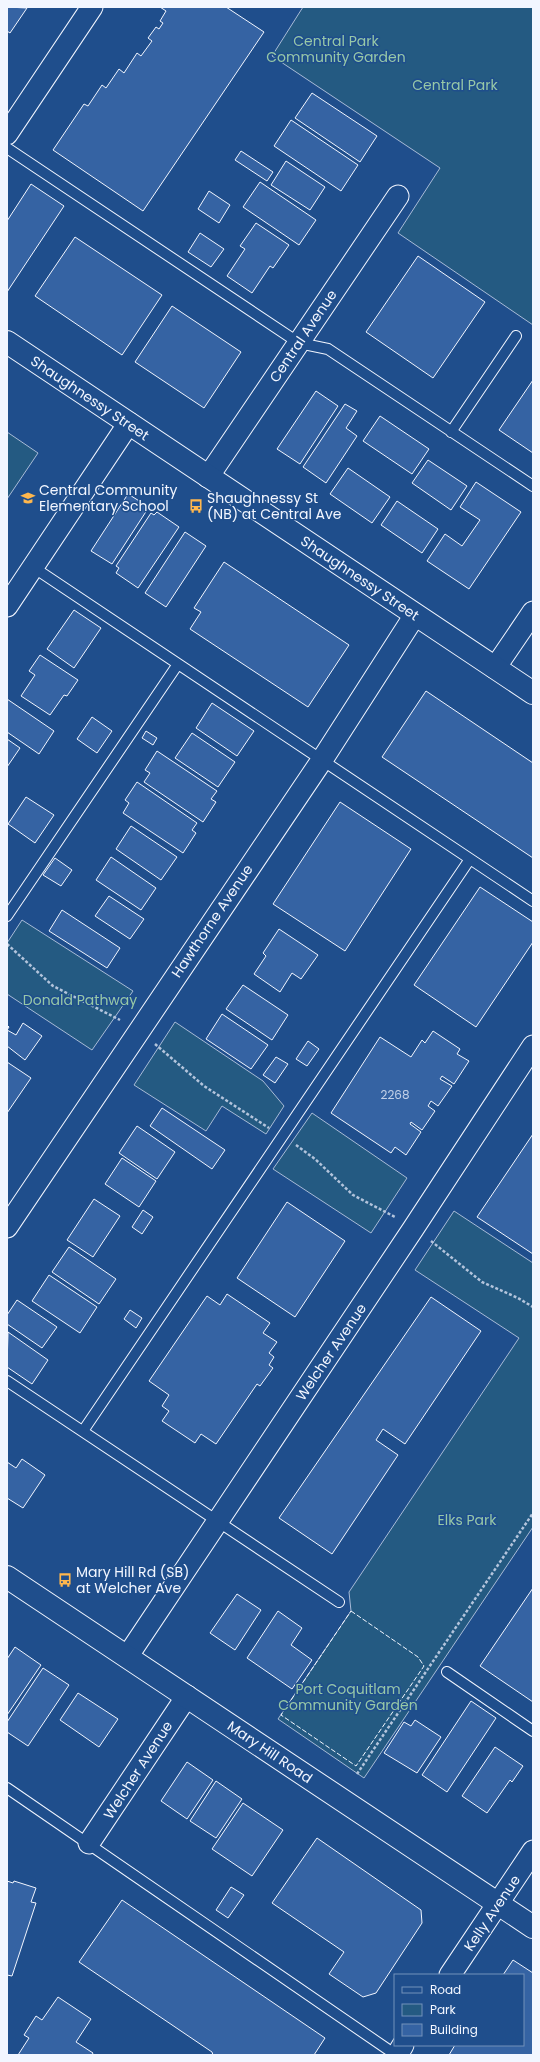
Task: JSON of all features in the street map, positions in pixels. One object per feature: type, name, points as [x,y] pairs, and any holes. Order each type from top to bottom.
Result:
[{"type":"main road","name":"Shaughnessy Street","points":[[7,342],[533,693]]},
{"type":"main road","name":"Mary Hill Road","points":[[7,1577],[533,1928]]},
{"type":"street","points":[[7,134],[92,7]]},
{"type":"street","name":"Central Avenue","points":[[208,476],[398,196]]},
{"type":"street","points":[[7,606],[128,423]]},
{"type":"street","points":[[495,668],[533,612]]},
{"type":"street","name":"Hawthorne Avenue","points":[[7,1226],[322,760],[415,615]]},
{"type":"street","name":"Welcher Avenue","points":[[127,1657],[413,1229],[533,1046]]},
{"type":"street","name":"Welcher Avenue","points":[[89,1844],[187,1696]]},
{"type":"street","name":"Kelly Avenue","points":[[451,1974],[533,1851]]},
{"type":"street","points":[[396,2055],[402,2046]]},
{"type":"lane","points":[[7,148],[299,343],[328,349],[533,486]]},
{"type":"lane","points":[[451,432],[516,336]]},
{"type":"lane","points":[[33,567],[533,901]]},
{"type":"lane","points":[[7,916],[178,664]]},
{"type":"lane","points":[[83,1431],[470,859]]},
{"type":"lane","points":[[7,1381],[218,1520],[339,1602]]},
{"type":"lane","points":[[446,1672],[533,1731]]},
{"type":"lane","points":[[7,1788],[396,2055]]},
{"type":"path","points":[[7,944],[53,986],[126,1024]]},
{"type":"path","points":[[153,1043],[204,1086],[273,1130]]},
{"type":"path","points":[[290,1142],[315,1159],[345,1189],[359,1200],[400,1220]]},
{"type":"path","points":[[427,1239],[482,1282],[518,1298],[533,1308]]},
{"type":"path","points":[[357,1774],[533,1513]]},
{"type":"green space","name":"Central Park","points":[[303,7],[533,7],[533,325],[398,233],[440,168],[272,56]]},
{"type":"green space","points":[[7,432],[38,453],[7,499]]},
{"type":"green space","name":"Donald Pathway","points":[[22,920],[133,991],[92,1050],[7,994],[7,943]]},
{"type":"green space","name":"Donald Pathway","points":[[175,1022],[263,1081],[284,1106],[266,1134],[222,1106],[206,1131],[134,1085]]},
{"type":"green space","points":[[312,1113],[407,1178],[371,1233],[273,1169]]},
{"type":"green space","name":"Elks Park","points":[[454,1211],[533,1263],[533,1527],[364,1778],[278,1719],[351,1611],[349,1592],[519,1338],[415,1270]]},
{"type":"building","points":[[7,7],[27,8],[10,33],[7,31]]},
{"type":"building","points":[[160,7],[226,7],[264,32],[143,211],[53,150],[84,104],[88,106],[102,85],[106,88],[119,69],[124,73],[137,53],[141,56],[152,41],[148,38],[156,27],[159,29],[163,23],[160,21],[166,11]]},
{"type":"building","points":[[312,93],[377,136],[360,162],[295,118]]},
{"type":"building","points":[[291,120],[358,165],[341,191],[274,146]]},
{"type":"building","points":[[241,151],[273,172],[267,181],[235,160]]},
{"type":"building","points":[[286,161],[325,187],[310,210],[271,185]]},
{"type":"building","points":[[260,182],[316,220],[299,245],[243,207]]},
{"type":"building","points":[[31,184],[64,206],[7,292],[7,221]]},
{"type":"building","points":[[209,191],[230,205],[219,223],[198,209]]},
{"type":"building","points":[[256,223],[289,245],[273,268],[270,266],[252,293],[227,276],[245,249],[240,246]]},
{"type":"building","points":[[200,233],[224,249],[211,267],[188,252]]},
{"type":"building","points":[[75,237],[162,295],[122,355],[35,296]]},
{"type":"building","points":[[418,256],[485,302],[433,378],[366,332]]},
{"type":"building","points":[[172,306],[241,352],[204,408],[135,362]]},
{"type":"building","points":[[533,380],[533,453],[499,430]]},
{"type":"building","points":[[316,391],[338,406],[300,464],[277,449]]},
{"type":"building","points":[[345,404],[357,411],[346,428],[357,436],[326,483],[303,467]]},
{"type":"building","points":[[380,416],[429,449],[412,474],[363,441]]},
{"type":"building","points":[[428,460],[467,486],[451,510],[412,483]]},
{"type":"building","points":[[348,468],[390,497],[372,523],[330,494]]},
{"type":"building","points":[[476,482],[521,512],[469,589],[427,561],[445,534],[462,546],[480,520],[460,507]]},
{"type":"building","points":[[128,494],[149,507],[112,564],[91,551]]},
{"type":"building","points":[[397,501],[438,529],[422,553],[381,525]]},
{"type":"building","points":[[157,512],[179,527],[138,588],[116,573],[119,568],[116,566],[151,513],[154,515]]},
{"type":"building","points":[[185,532],[206,546],[166,607],[145,593]]},
{"type":"building","points":[[224,562],[349,645],[308,707],[190,629],[201,612],[194,608]]},
{"type":"building","points":[[74,610],[101,628],[74,668],[47,649]]},
{"type":"building","points":[[40,655],[78,680],[67,696],[64,695],[50,715],[21,696],[35,675],[29,671]]},
{"type":"building","points":[[426,691],[533,763],[533,858],[382,757]]},
{"type":"building","points":[[7,699],[54,731],[39,754],[7,732]]},
{"type":"building","points":[[212,703],[254,731],[237,756],[196,728]]},
{"type":"building","points":[[92,717],[112,731],[97,753],[77,739]]},
{"type":"building","points":[[146,731],[157,738],[153,745],[142,738]]},
{"type":"building","points":[[192,733],[235,762],[218,787],[175,758]]},
{"type":"building","points":[[7,739],[20,748],[7,767]]},
{"type":"building","points":[[157,751],[217,791],[211,799],[216,802],[203,822],[144,782],[150,773],[145,770]]},
{"type":"building","points":[[137,782],[197,823],[192,830],[196,833],[183,853],[123,813],[129,803],[125,800]]},
{"type":"building","points":[[26,797],[54,815],[35,843],[8,824]]},
{"type":"building","points":[[340,802],[411,849],[345,951],[273,904]]},
{"type":"building","points":[[131,826],[177,857],[161,880],[116,849]]},
{"type":"building","points":[[111,857],[156,888],[141,910],[96,880]]},
{"type":"building","points":[[55,858],[72,870],[61,886],[43,875]]},
{"type":"building","points":[[480,887],[533,922],[533,942],[476,1027],[414,985]]},
{"type":"building","points":[[109,896],[144,919],[130,939],[95,916]]},
{"type":"building","points":[[62,910],[120,948],[107,968],[49,931]]},
{"type":"building","points":[[279,929],[318,955],[301,979],[292,973],[280,992],[254,974],[266,956],[263,953]]},
{"type":"building","points":[[243,985],[288,1015],[272,1040],[226,1009]]},
{"type":"building","points":[[222,1014],[268,1045],[251,1069],[206,1039]]},
{"type":"building","points":[[23,1023],[42,1036],[25,1060],[7,1046],[7,1030],[16,1035]]},
{"type":"building","points":[[433,1031],[460,1049],[457,1054],[469,1061],[454,1084],[442,1076],[440,1079],[452,1086],[438,1106],[431,1101],[428,1106],[435,1111],[422,1130],[411,1122],[410,1124],[421,1132],[406,1155],[395,1147],[391,1153],[331,1113],[380,1037],[411,1057],[422,1040],[425,1043]]},
{"type":"building","points":[[308,1041],[319,1049],[307,1066],[296,1059]]},
{"type":"building","points":[[276,1057],[288,1064],[275,1083],[263,1075]]},
{"type":"building","points":[[7,1062],[31,1078],[7,1113]]},
{"type":"building","points":[[162,1108],[225,1150],[212,1169],[150,1126]]},
{"type":"building","points":[[137,1126],[175,1152],[157,1179],[119,1153]]},
{"type":"building","points":[[533,1134],[533,1254],[477,1217]]},
{"type":"building","points":[[122,1158],[156,1181],[139,1207],[105,1184]]},
{"type":"building","points":[[94,1199],[120,1216],[93,1257],[67,1240]]},
{"type":"building","points":[[287,1202],[345,1241],[295,1317],[237,1278]]},
{"type":"building","points":[[143,1210],[153,1217],[142,1234],[132,1227]]},
{"type":"building","points":[[69,1247],[116,1279],[99,1304],[52,1272]]},
{"type":"building","points":[[49,1275],[97,1307],[80,1333],[32,1301]]},
{"type":"building","points":[[227,1294],[270,1323],[263,1333],[277,1342],[269,1353],[274,1357],[269,1365],[273,1368],[260,1386],[257,1384],[216,1444],[201,1434],[195,1443],[162,1421],[169,1411],[162,1406],[169,1395],[149,1381],[207,1296],[220,1305]]},
{"type":"building","points":[[431,1297],[481,1331],[405,1444],[383,1429],[376,1440],[398,1455],[332,1554],[279,1518]]},
{"type":"building","points":[[17,1300],[57,1327],[42,1348],[7,1324],[7,1315]]},
{"type":"building","points":[[130,1310],[142,1318],[136,1328],[124,1319]]},
{"type":"building","points":[[8,1332],[48,1360],[32,1384],[7,1367]]},
{"type":"building","points":[[22,1459],[45,1475],[23,1508],[7,1498],[7,1462],[16,1468]]},
{"type":"building","points":[[533,1588],[533,1702],[480,1666]]},
{"type":"building","points":[[237,1594],[261,1610],[235,1650],[210,1633]]},
{"type":"building","points":[[278,1611],[302,1628],[291,1645],[312,1660],[292,1689],[247,1658]]},
{"type":"building","points":[[15,1647],[41,1665],[7,1715],[7,1659]]},
{"type":"building","points":[[43,1668],[69,1685],[28,1746],[7,1732],[7,1722]]},
{"type":"building","points":[[78,1693],[118,1719],[99,1747],[60,1720]]},
{"type":"building","points":[[471,1701],[496,1718],[447,1792],[422,1775]]},
{"type":"building","points":[[415,1720],[441,1737],[417,1773],[384,1753],[404,1722],[411,1726]]},
{"type":"building","points":[[495,1747],[523,1766],[512,1782],[510,1780],[487,1813],[462,1796]]},
{"type":"building","points":[[187,1762],[213,1780],[187,1819],[161,1801]]},
{"type":"building","points":[[216,1781],[242,1799],[216,1838],[190,1821]]},
{"type":"building","points":[[243,1803],[283,1830],[252,1876],[212,1849]]},
{"type":"building","points":[[317,1838],[421,1910],[422,1923],[376,1993],[363,1997],[329,1974],[344,1952],[272,1903]]},
{"type":"building","points":[[7,1881],[13,1883],[14,1881],[36,1888],[31,1902],[36,1903],[12,1976],[7,1975]]},
{"type":"building","points":[[231,1887],[244,1895],[228,1918],[216,1910]]},
{"type":"building","points":[[122,1900],[325,2038],[314,2055],[213,2055],[212,2052],[79,1962]]},
{"type":"building","points":[[513,1960],[533,1973],[533,2055],[449,2055],[454,2046],[524,2046],[524,1974],[504,1974]]},
{"type":"building","points":[[58,1997],[91,2019],[76,2042],[93,2053],[92,2055],[18,2055],[29,2038],[24,2035],[36,2016],[42,2020]]},
{"type":"fence","points":[[351,1611],[418,1657],[424,1666],[356,1766],[281,1715],[351,1611]]},
{"type":"place","name":"Central Community Elementary School","points":[[28,498]]},
{"type":"place","name":"Shaughnessy St (NB) at Central Ave","points":[[196,506]]},
{"type":"place","name":"Mary Hill Rd (SB) at Welcher Ave","points":[[65,1580]]},
{"type":"park label","name":"Central Park Community Garden","points":[[336,50]]},
{"type":"park label","name":"Port Coquitlam Community Garden","points":[[348,1698]]}]
